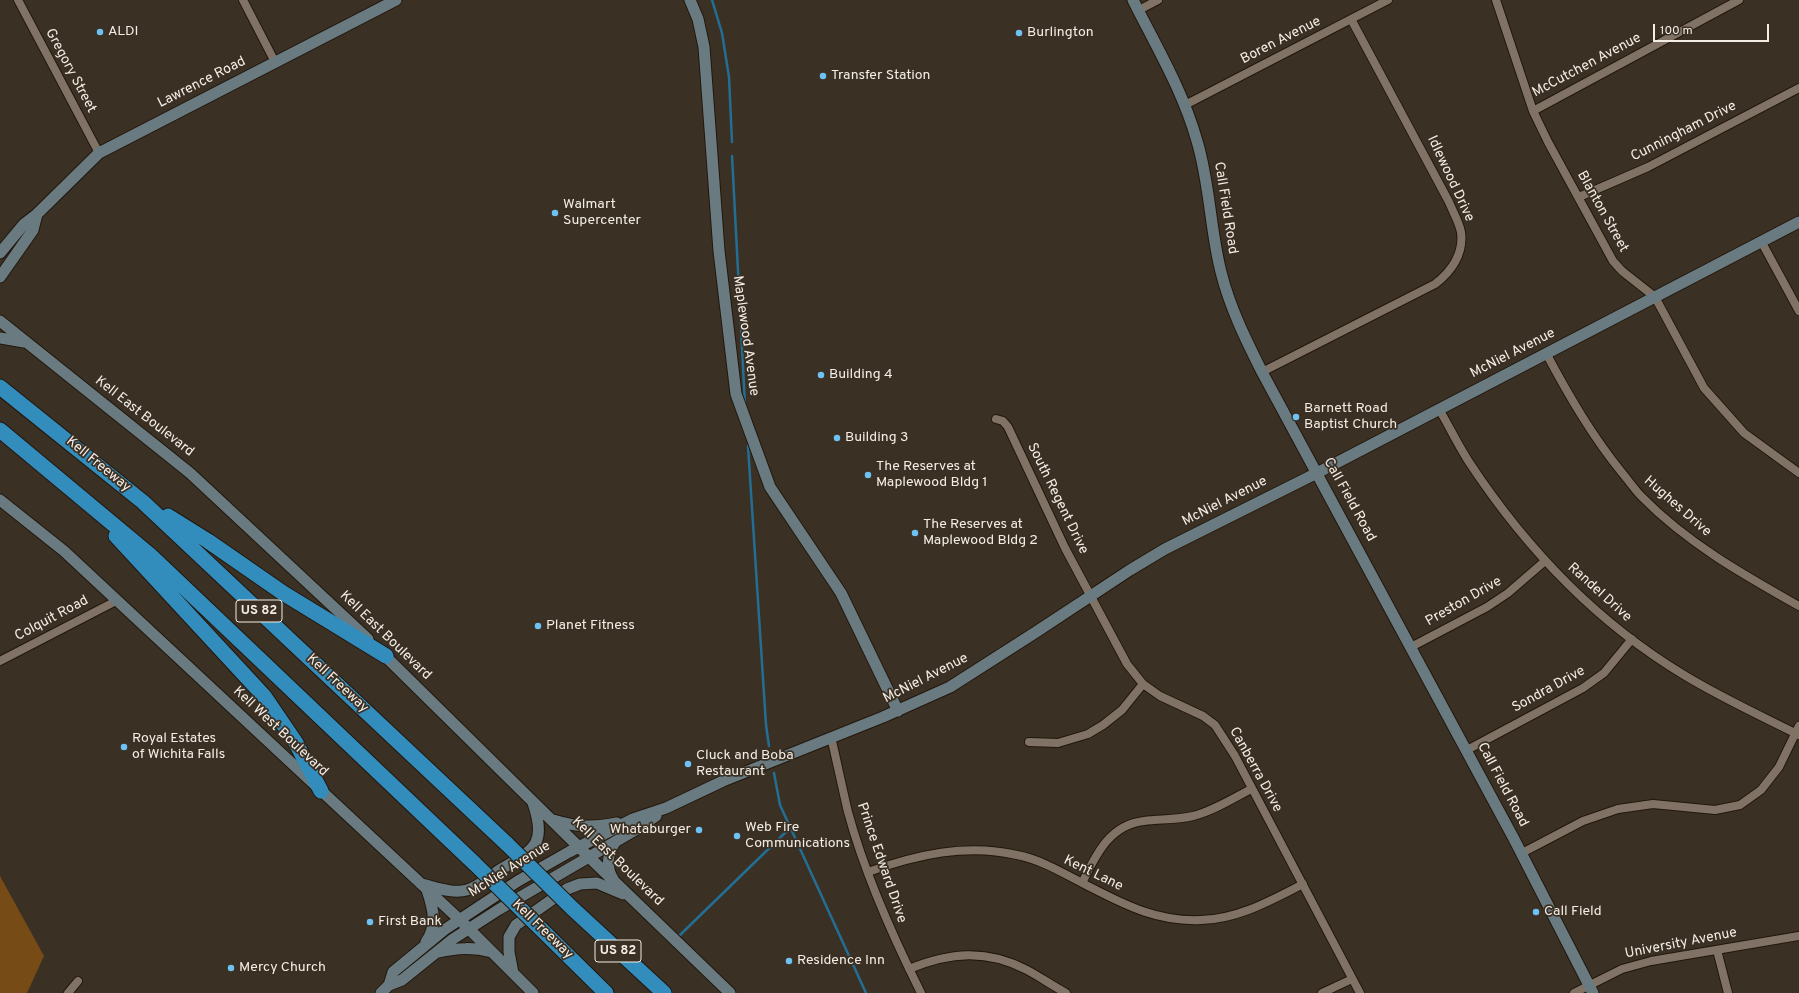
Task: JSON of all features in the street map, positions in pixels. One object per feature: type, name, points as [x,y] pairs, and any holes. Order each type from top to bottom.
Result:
[{"type":"highway","name":"Kell Freeway","points":[[0,387],[143,502],[508,845],[572,908],[664,993]]},
{"type":"highway","name":"Kell Freeway","points":[[0,430],[150,555],[475,864],[606,993]]},
{"type":"highway","points":[[143,502],[208,541],[283,593],[386,656]]},
{"type":"highway","points":[[90,504],[138,561],[193,617],[264,696],[296,743],[321,791]]},
{"type":"main road","name":"Lawrence Road","points":[[0,252],[24,224],[37,214],[99,154],[396,0]]},
{"type":"main road","name":"Maplewood Avenue","points":[[690,0],[698,19],[704,47],[719,251],[736,394],[770,487],[842,593],[898,711]]},
{"type":"main road","name":"Call Field Road","points":[[1133,0],[1185,105],[1206,176],[1220,270],[1227,296],[1239,326],[1262,372],[1522,853],[1591,989]]},
{"type":"main road","name":"Lawrence Road","points":[[0,277],[33,230],[37,214]]},
{"type":"main road","name":"McNiel Avenue","points":[[381,993],[389,984],[393,972],[422,947],[518,881],[579,847],[633,819],[666,808],[723,781],[898,711],[967,677],[1091,595],[1165,549],[1317,473],[1799,222]]},
{"type":"main road","points":[[0,314],[3,323]]},
{"type":"main road","name":"Kell East Boulevard","points":[[3,323],[26,343],[190,473],[386,656],[589,857],[730,993]]},
{"type":"main road","points":[[0,338],[26,343]]},
{"type":"main road","name":"Kell West Boulevard","points":[[2,505],[64,551],[424,886],[493,952],[533,993]]},
{"type":"main road","points":[[424,886],[449,891],[466,890],[532,850],[538,838],[539,829],[538,818],[532,801]]},
{"type":"main road","name":"McNiel Avenue","points":[[389,984],[402,980],[469,929],[637,829],[666,808]]},
{"type":"main road","points":[[551,819],[574,826],[599,827],[633,819]]},
{"type":"main road","points":[[615,842],[608,858],[608,868],[617,884]]},
{"type":"main road","points":[[513,973],[509,952],[509,936],[516,924],[567,889],[580,884],[597,882],[631,897]]},
{"type":"main road","points":[[422,947],[430,937],[434,925],[434,912],[424,886]]},
{"type":"main road","points":[[436,953],[458,948],[470,948],[493,952]]},
{"type":"street","name":"Gregory Street","points":[[18,0],[99,154]]},
{"type":"street","points":[[243,0],[276,62]]},
{"type":"street","points":[[1138,10],[1158,0]]},
{"type":"street","name":"Boren Avenue","points":[[1185,105],[1388,0]]},
{"type":"street","name":"Blanton Street","points":[[1496,0],[1533,111],[1548,142],[1613,261],[1622,271],[1655,297],[1704,388],[1744,433],[1799,473]]},
{"type":"street","name":"McCutchen Avenue","points":[[1533,111],[1739,0]]},
{"type":"street","name":"Idlewood Drive","points":[[1262,372],[1435,284],[1453,267],[1457,258],[1461,233],[1449,202],[1351,19]]},
{"type":"street","name":"Cunningham Drive","points":[[1579,197],[1648,167],[1799,88]]},
{"type":"street","points":[[1761,241],[1799,311]]},
{"type":"street","name":"Hughes Drive","points":[[1546,353],[1573,403],[1599,444],[1642,497],[1690,539],[1750,579],[1799,606]]},
{"type":"street","name":"Randel Drive","points":[[1439,409],[1468,460],[1506,516],[1575,592],[1609,622],[1684,675],[1798,732]]},
{"type":"street","name":"South Regent Drive","points":[[996,419],[1003,422],[1008,427],[1062,541],[1091,595]]},
{"type":"street","name":"Preston Drive","points":[[1412,647],[1487,607],[1508,593],[1545,560]]},
{"type":"street","name":"Canberra Drive","points":[[1091,595],[1127,664],[1143,684],[1166,699],[1203,716],[1215,725],[1235,756],[1251,789],[1360,993]]},
{"type":"street","name":"Colquit Road","points":[[0,661],[116,600]]},
{"type":"street","name":"Sondra Drive","points":[[1467,750],[1583,688],[1604,673],[1632,639]]},
{"type":"street","points":[[1029,742],[1058,744],[1088,734],[1103,725],[1122,710],[1143,684]]},
{"type":"street","points":[[1522,853],[1583,821],[1618,809],[1653,804],[1715,810],[1740,805],[1761,790],[1778,767],[1798,732]]},
{"type":"street","name":"Prince Edward Drive","points":[[831,737],[848,813],[868,872],[889,926],[921,993]]},
{"type":"street","points":[[1082,883],[1100,849],[1112,833],[1129,824],[1143,821],[1192,816],[1215,808],[1251,789]]},
{"type":"street","name":"Kent Lane","points":[[868,872],[890,864],[930,854],[963,850],[1017,855],[1046,865],[1136,910],[1162,917],[1200,920],[1232,916],[1303,884]]},
{"type":"street","name":"University Avenue","points":[[1574,993],[1591,989],[1622,969],[1651,961],[1799,936]]},
{"type":"street","points":[[1717,950],[1728,993]]},
{"type":"street","points":[[909,969],[926,962],[954,955],[979,955],[1004,960],[1027,970],[1066,993]]},
{"type":"street","points":[[1322,993],[1352,979]]},
{"type":"street","points":[[68,993],[78,981]]},
{"type":"shaded area","points":[[0,876],[44,956],[27,993],[0,993]]},
{"type":"waterway","points":[[712,0],[722,33],[729,77],[732,142]]},
{"type":"waterway","points":[[732,156],[745,405]]},
{"type":"waterway","points":[[748,446],[766,725],[769,746]]},
{"type":"waterway","points":[[774,773],[780,805],[866,993]]},
{"type":"waterway","points":[[680,935],[790,828]]},
{"type":"place","name":"ALDI","points":[[100,32]]},
{"type":"place","name":"Burlington","points":[[1019,33]]},
{"type":"place","name":"Transfer Station","points":[[823,76]]},
{"type":"place","name":"Walmart Supercenter","points":[[555,213]]},
{"type":"place","name":"Building 4","points":[[821,375]]},
{"type":"place","name":"Barnett Road Baptist Church","points":[[1296,417]]},
{"type":"place","name":"Building 3","points":[[837,438]]},
{"type":"place","name":"The Reserves at Maplewood Bldg 1","points":[[868,475]]},
{"type":"place","name":"The Reserves at Maplewood Bldg 2","points":[[915,533]]},
{"type":"place","name":"Planet Fitness","points":[[538,626]]},
{"type":"place","name":"Royal Estates of Wichita Falls","points":[[124,747]]},
{"type":"place","name":"Cluck and Boba Restaurant","points":[[688,764]]},
{"type":"place","name":"Whataburger","points":[[699,830]]},
{"type":"place","name":"Web Fire Communications","points":[[737,836]]},
{"type":"place","name":"Call Field","points":[[1536,912]]},
{"type":"place","name":"First Bank","points":[[370,922]]},
{"type":"place","name":"Residence Inn","points":[[789,961]]},
{"type":"place","name":"Mercy Church","points":[[231,968]]}]
